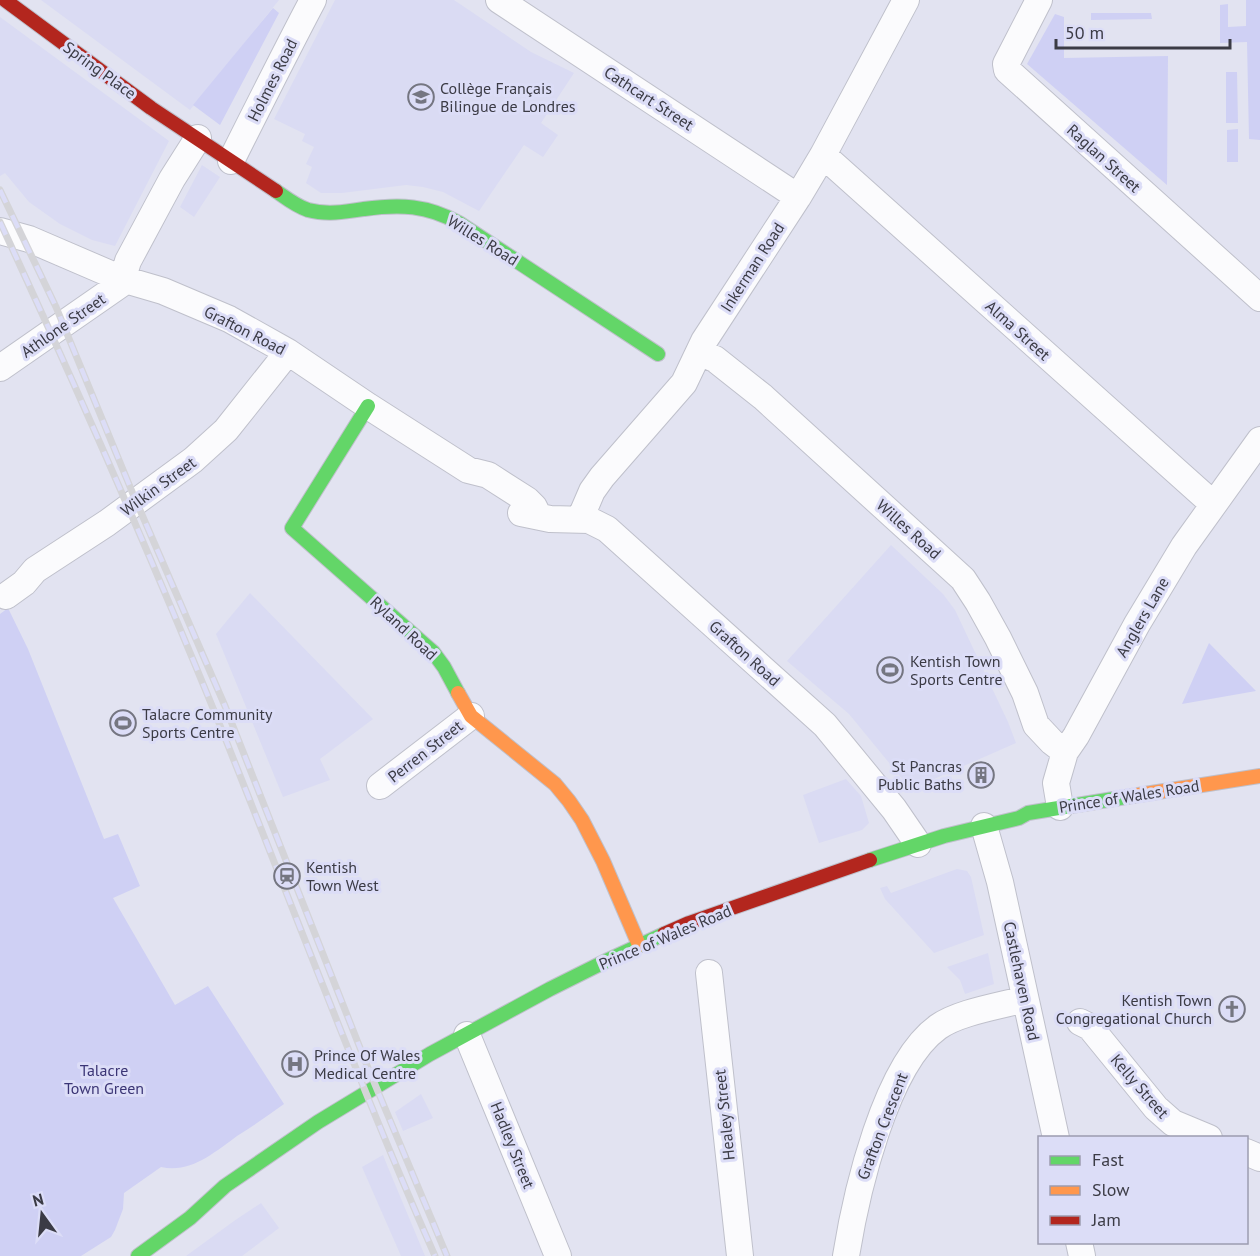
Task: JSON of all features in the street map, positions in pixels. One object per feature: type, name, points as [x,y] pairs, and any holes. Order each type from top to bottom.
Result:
[{"type":"street","name":"Spring Place","points":[[4,0],[151,108],[198,138]]},
{"type":"street","name":"Holmes Road","points":[[231,160],[313,0]]},
{"type":"street","name":"Cathcart Street","points":[[499,0],[798,197]]},
{"type":"street","name":"Inkerman Road","points":[[580,519],[592,491],[602,477],[684,382],[704,341],[823,155],[906,0]]},
{"type":"street","name":"Raglan Street","points":[[1039,0],[1006,64],[1007,70],[1260,298]]},
{"type":"street","name":"Willes Road","points":[[198,138],[278,193],[310,211],[331,213],[395,206],[412,206],[437,211],[459,223],[658,354]]},
{"type":"street","points":[[122,279],[128,261],[166,189],[198,138]]},
{"type":"street","name":"Alma Street","points":[[823,155],[1213,504]]},
{"type":"street","name":"Grafton Road","points":[[0,231],[29,239],[122,279],[163,291],[229,319],[288,352],[468,470],[479,487],[520,513],[550,519],[580,519],[595,522],[607,529],[825,725],[894,808],[918,844]]},
{"type":"street","name":"Athlone Street","points":[[0,368],[121,284],[122,279]]},
{"type":"street","name":"Wilkin Street","points":[[6,596],[24,583],[35,570],[107,523],[200,455],[226,430],[288,352]]},
{"type":"street","name":"Willes Road","points":[[693,363],[715,359],[763,396],[963,579],[998,638],[1025,693],[1036,725],[1065,752]]},
{"type":"street","name":"Ryland Road","points":[[368,406],[292,528],[433,652],[471,716],[566,795],[585,825],[639,945]]},
{"type":"street","name":"Anglers Lane","points":[[1060,807],[1056,783],[1065,752],[1184,546],[1260,440]]},
{"type":"street","name":"Perren Street","points":[[380,786],[471,716]]},
{"type":"street","name":"Prince of Wales Road","points":[[138,1256],[190,1218],[225,1186],[305,1130],[430,1054],[561,983],[697,920],[918,844],[1019,818],[1028,813],[1260,776]]},
{"type":"street","name":"Castlehaven Road","points":[[984,826],[999,880],[1056,1136]]},
{"type":"street","name":"Healey Street","points":[[709,973],[740,1256]]},
{"type":"street","name":"Grafton Crescent","points":[[846,1256],[864,1171],[886,1107],[913,1053],[945,1023],[982,1010],[1025,999]]},
{"type":"street","name":"Kelly Street","points":[[1080,1022],[1090,1027],[1156,1108],[1173,1123],[1206,1136]]},
{"type":"street","name":"Hadley Street","points":[[467,1035],[558,1256]]},
{"type":"shaded area","points":[[41,0],[279,0],[190,110]]},
{"type":"shaded area","name":"Collège Français Bilingue de Londres","points":[[335,0],[454,0],[531,52],[574,73],[541,123],[558,135],[543,157],[524,145],[479,211],[443,192],[406,185],[342,193],[321,193],[306,183],[312,167],[306,164],[314,147],[302,141],[305,134],[274,119]]},
{"type":"shaded area","points":[[0,17],[169,141],[115,246],[92,240],[60,224],[29,202],[5,173],[0,176]]},
{"type":"shaded area","points":[[202,165],[220,177],[194,217],[180,207]]},
{"type":"shaded area","name":"Kentish Town Sports Centre","points":[[891,545],[943,594],[955,610],[1016,743],[909,790],[849,714],[787,661]]},
{"type":"shaded area","points":[[250,593],[373,719],[320,759],[330,780],[283,797],[216,634]]},
{"type":"shaded area","points":[[846,779],[861,796],[869,823],[862,830],[819,843],[803,795]]},
{"type":"shaded area","points":[[957,869],[967,871],[971,877],[984,935],[934,953],[885,899],[880,888],[887,886],[891,893]]},
{"type":"shaded area","points":[[988,953],[994,984],[965,994],[960,980],[947,967]]},
{"type":"shaded area","points":[[421,1094],[433,1118],[403,1131],[395,1112]]},
{"type":"shaded area","points":[[383,1155],[425,1256],[401,1256],[362,1167]]},
{"type":"shaded area","points":[[261,1203],[279,1228],[242,1256],[186,1256],[234,1221]]},
{"type":"green space","points":[[1246,0],[1260,0],[1260,140],[1249,139],[1247,42],[1220,43],[1220,5],[1228,4],[1228,27],[1246,26]]},
{"type":"green space","points":[[273,8],[279,13],[220,125],[193,105]]},
{"type":"green space","points":[[1091,13],[1151,13],[1152,19],[1091,20]]},
{"type":"green space","points":[[1055,14],[1064,17],[1064,58],[1168,56],[1167,185],[1027,64]]},
{"type":"green space","points":[[1226,72],[1237,72],[1238,123],[1226,123]]},
{"type":"green space","points":[[1238,129],[1238,162],[1227,162],[1227,130]]},
{"type":"green space","name":"Talacre Town Green","points":[[8,608],[28,649],[104,839],[118,834],[140,886],[113,898],[175,1005],[208,986],[284,1104],[202,1160],[182,1167],[161,1167],[124,1193],[123,1209],[111,1237],[81,1256],[0,1256],[0,614]]},
{"type":"green space","points":[[1209,643],[1256,691],[1182,704]]},
{"type":"railway","points":[[0,190],[56,307],[133,494],[225,706],[366,1063],[447,1256]]},
{"type":"railway","points":[[0,222],[110,466],[189,651],[350,1053],[435,1256]]},
{"type":"traffic: fast","points":[[276,191],[291,202],[315,212],[401,206],[424,209],[447,217],[658,354]]},
{"type":"traffic: fast","points":[[368,406],[292,528],[433,652],[458,693]]},
{"type":"traffic: fast","points":[[870,860],[944,836],[1019,818],[1028,813],[1132,796]]},
{"type":"traffic: fast","points":[[138,1256],[190,1218],[225,1186],[318,1122],[430,1054],[550,989],[664,934]]},
{"type":"traffic: slow","points":[[458,693],[471,716],[555,784],[569,801],[582,820],[603,861],[639,945]]},
{"type":"traffic: slow","points":[[1132,796],[1260,776]]},
{"type":"traffic: jam","points":[[5,0],[151,108],[276,191]]},
{"type":"traffic: jam","points":[[664,934],[689,923],[870,860]]},
{"type":"place","name":"Collège Français Bilingue de Londres","points":[[421,97]]},
{"type":"place","name":"Kentish Town Sports Centre","points":[[890,670]]},
{"type":"place","name":"Talacre Community Sports Centre","points":[[123,723]]},
{"type":"place","name":"St Pancras Public Baths","points":[[981,775]]},
{"type":"place","name":"Kentish Town West","points":[[287,876]]},
{"type":"place","name":"Kentish Town Congregational Church","points":[[1232,1009]]},
{"type":"place","name":"Prince Of Wales Medical Centre","points":[[295,1064]]}]
